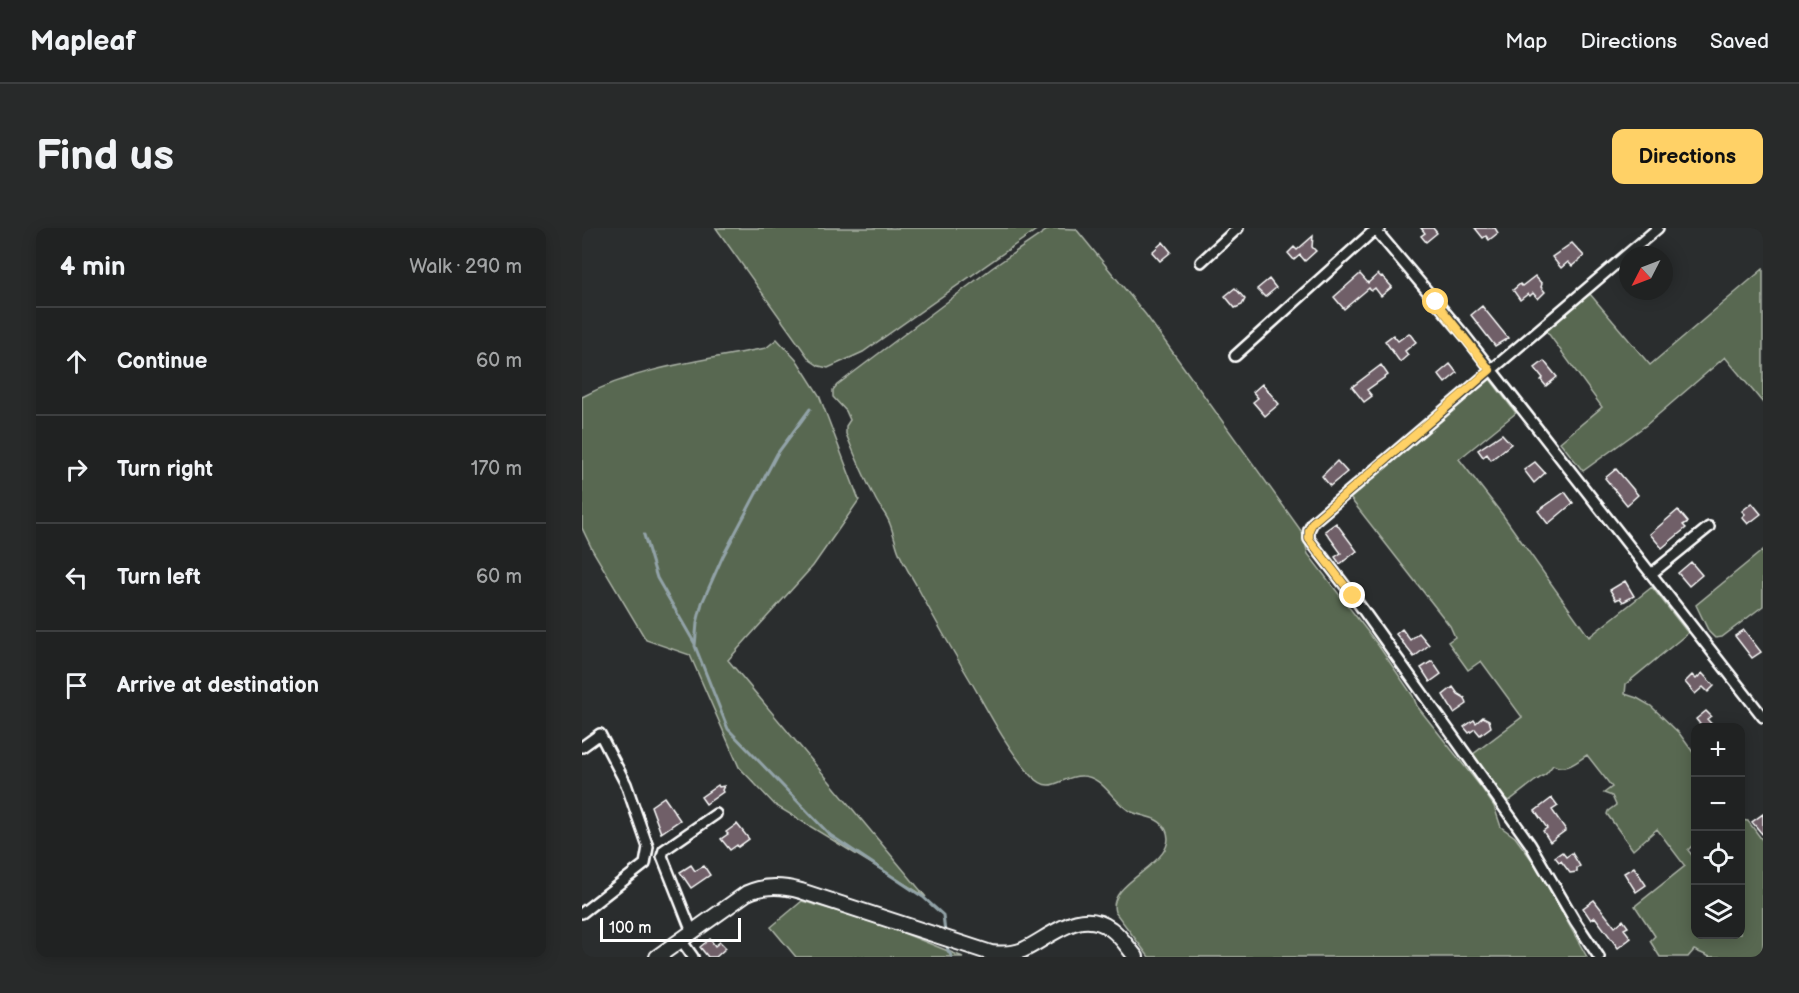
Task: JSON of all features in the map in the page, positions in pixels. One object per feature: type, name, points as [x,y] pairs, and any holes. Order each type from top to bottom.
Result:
[{"type":"street","points":[[1201,262],[1238,228]]},
{"type":"street","points":[[1599,957],[1530,844],[1360,606],[1309,539],[1309,530],[1313,522],[1658,228]]},
{"type":"street","points":[[1235,356],[1378,229],[1763,717]]},
{"type":"street","points":[[1651,574],[1709,527]]},
{"type":"street","points":[[582,747],[600,734],[626,784],[648,847],[645,864],[582,913]]},
{"type":"street","points":[[693,957],[662,856],[664,850],[716,813]]},
{"type":"street","points":[[657,957],[747,893],[759,888],[772,887],[801,891],[991,953],[1022,950],[1071,923],[1089,921],[1100,923],[1111,929],[1136,957]]},
{"type":"green space","points":[[716,228],[1039,228],[863,352],[828,368],[819,366],[810,360]]},
{"type":"green space","points":[[1050,228],[1076,229],[1146,315],[1302,532],[1308,554],[1378,645],[1413,696],[1417,706],[1481,787],[1494,806],[1501,827],[1515,837],[1535,864],[1587,957],[1149,957],[1115,912],[1115,901],[1121,891],[1163,852],[1168,842],[1166,830],[1154,819],[1133,813],[1122,806],[1101,784],[1089,777],[1075,777],[1051,785],[1039,782],[1007,744],[905,565],[889,521],[872,492],[846,434],[846,426],[850,420],[846,411],[833,397],[833,390],[837,385],[992,268]]},
{"type":"green space","points":[[1763,269],[1763,403],[1725,357],[1645,426],[1583,471],[1560,442],[1602,407],[1545,329],[1590,294],[1650,365]]},
{"type":"green space","points":[[777,339],[798,362],[819,395],[859,500],[813,566],[728,660],[926,897],[775,805],[739,767],[690,655],[646,640],[593,551],[582,528],[582,397],[649,371],[766,348]]},
{"type":"green space","points":[[1490,379],[1516,413],[1459,459],[1502,514],[1589,637],[1652,587],[1688,633],[1626,684],[1625,694],[1651,706],[1679,733],[1691,750],[1691,847],[1688,850],[1691,854],[1691,939],[1745,939],[1745,821],[1748,821],[1763,841],[1763,957],[1710,957],[1694,950],[1688,957],[1660,957],[1650,941],[1655,936],[1635,906],[1685,866],[1657,829],[1633,850],[1607,814],[1616,805],[1612,796],[1604,793],[1612,787],[1587,755],[1567,767],[1553,765],[1546,774],[1509,801],[1472,755],[1522,717],[1481,661],[1468,670],[1448,642],[1455,637],[1450,626],[1350,498]]},
{"type":"green space","points":[[1763,550],[1763,606],[1722,637],[1715,638],[1709,632],[1696,605]]},
{"type":"green space","points":[[802,901],[881,924],[963,957],[796,957],[771,927]]},
{"type":"building","points":[[1421,228],[1433,228],[1437,233],[1426,242],[1421,236],[1425,233]]},
{"type":"building","points":[[1475,228],[1495,228],[1498,233],[1489,240],[1486,236],[1483,238]]},
{"type":"building","points":[[1313,236],[1312,247],[1316,251],[1305,261],[1300,255],[1294,260],[1288,253],[1294,247],[1297,250]]},
{"type":"building","points":[[1163,242],[1171,252],[1160,261],[1152,252]]},
{"type":"building","points":[[1572,243],[1584,256],[1572,266],[1568,262],[1561,268],[1552,257]]},
{"type":"building","points":[[1360,274],[1368,283],[1378,274],[1392,287],[1381,296],[1375,288],[1371,291],[1369,288],[1344,309],[1334,297]]},
{"type":"building","points":[[1535,276],[1545,292],[1538,299],[1533,293],[1520,300],[1513,290]]},
{"type":"building","points":[[1269,279],[1276,288],[1265,297],[1257,289]]},
{"type":"building","points":[[1235,288],[1245,299],[1242,305],[1235,308],[1225,296]]},
{"type":"building","points":[[1482,306],[1508,338],[1495,346],[1471,315]]},
{"type":"building","points":[[1409,333],[1416,342],[1405,351],[1408,355],[1400,362],[1385,341],[1393,335],[1398,341]]},
{"type":"building","points":[[1544,361],[1557,377],[1546,386],[1535,368]]},
{"type":"building","points":[[1450,364],[1457,373],[1445,383],[1438,374]]},
{"type":"building","points":[[1381,365],[1388,375],[1367,390],[1372,396],[1364,402],[1352,387]]},
{"type":"building","points":[[1262,384],[1279,404],[1265,416],[1253,402],[1258,398],[1253,392]]},
{"type":"building","points":[[1502,434],[1511,444],[1491,460],[1487,454],[1483,457],[1478,450]]},
{"type":"building","points":[[1337,461],[1347,472],[1330,486],[1322,476]]},
{"type":"building","points":[[1535,462],[1545,473],[1534,483],[1524,470]]},
{"type":"building","points":[[1616,469],[1638,495],[1627,505],[1605,478]]},
{"type":"building","points":[[1565,492],[1573,503],[1548,524],[1538,511]]},
{"type":"building","points":[[1752,503],[1761,514],[1748,524],[1742,517],[1745,514],[1742,511]]},
{"type":"building","points":[[1678,510],[1688,522],[1683,525],[1686,528],[1662,548],[1650,534]]},
{"type":"building","points":[[1336,523],[1357,551],[1340,564],[1335,557],[1341,553],[1325,531]]},
{"type":"building","points":[[1691,562],[1702,575],[1689,586],[1678,573]]},
{"type":"building","points":[[1625,581],[1634,596],[1623,602],[1620,598],[1616,600],[1610,590]]},
{"type":"building","points":[[1402,629],[1410,640],[1419,633],[1429,645],[1414,657],[1396,634]]},
{"type":"building","points":[[1744,630],[1761,652],[1752,658],[1735,636]]},
{"type":"building","points":[[1432,661],[1441,674],[1430,682],[1421,668]]},
{"type":"building","points":[[1702,673],[1714,686],[1708,692],[1703,687],[1695,694],[1685,682],[1692,675],[1696,679]]},
{"type":"building","points":[[1453,687],[1465,698],[1467,704],[1454,713],[1443,695]]},
{"type":"building","points":[[1706,711],[1711,716],[1707,719],[1711,723],[1699,723],[1696,719]]},
{"type":"building","points":[[1483,717],[1489,720],[1491,727],[1480,735],[1475,729],[1469,733],[1464,727],[1474,720],[1476,723]]},
{"type":"building","points":[[718,785],[719,787],[724,786],[723,792],[706,804],[701,797]]},
{"type":"building","points":[[664,797],[680,820],[661,833],[651,806]]},
{"type":"building","points":[[1552,798],[1558,806],[1552,810],[1566,830],[1550,842],[1543,831],[1547,828],[1535,811]]},
{"type":"building","points":[[1763,814],[1763,835],[1752,822]]},
{"type":"building","points":[[737,824],[749,839],[730,850],[721,839]]},
{"type":"building","points":[[1562,852],[1566,857],[1572,853],[1580,866],[1577,872],[1570,873],[1555,857]]},
{"type":"building","points":[[691,865],[695,871],[704,866],[710,875],[691,888],[680,872]]},
{"type":"building","points":[[1634,867],[1646,885],[1636,892],[1624,873]]},
{"type":"building","points":[[1594,900],[1615,927],[1623,920],[1628,927],[1624,929],[1631,938],[1618,948],[1595,917],[1591,920],[1583,908]]},
{"type":"building","points":[[710,939],[715,946],[720,942],[726,948],[716,957],[708,957],[700,947]]},
{"type":"waterway","points":[[810,409],[777,454],[723,556],[702,603],[695,646],[728,729],[830,835],[923,897],[943,915],[945,932]]},
{"type":"waterway","points":[[644,535],[657,578],[695,644]]},
{"type":"waterway","points":[[947,945],[952,957]]},
{"type":"route","points":[[1353,596],[1309,539],[1309,530],[1313,522],[1490,370],[1436,302]]}]
